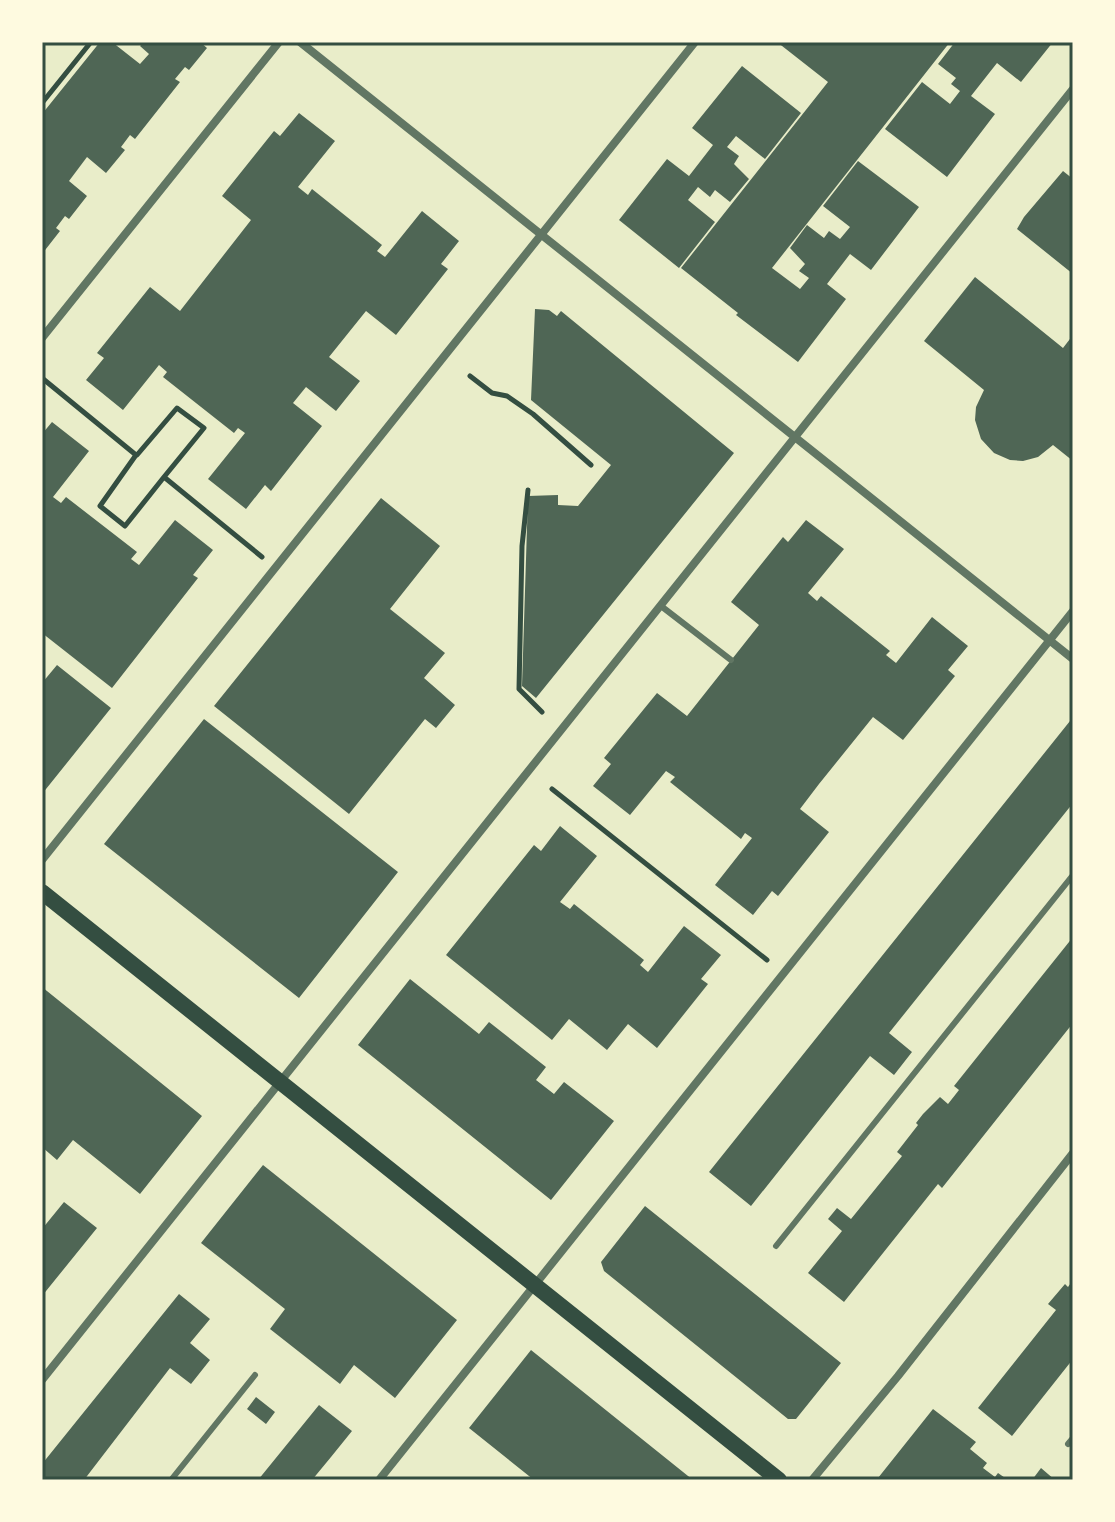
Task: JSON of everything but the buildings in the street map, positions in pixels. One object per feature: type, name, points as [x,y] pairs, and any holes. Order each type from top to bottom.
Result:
[{"type":"main road","points":[[42,892],[779,1480]]},
{"type":"street","points":[[42,338],[279,42]]},
{"type":"street","points":[[300,42],[1073,659]]},
{"type":"street","points":[[42,860],[695,42]]},
{"type":"street","points":[[42,1380],[1073,89]]},
{"type":"street","points":[[379,1480],[1073,611]]},
{"type":"street","points":[[812,1480],[1073,1153]]},
{"type":"lane","points":[[661,606],[731,660]]},
{"type":"lane","points":[[776,1246],[1073,875]]},
{"type":"lane","points":[[171,1480],[255,1375]]},
{"type":"path","points":[[42,103],[91,42]]},
{"type":"path","points":[[470,376],[492,393],[507,396],[533,414],[591,465]]},
{"type":"path","points":[[42,378],[136,455]]},
{"type":"path","points":[[177,408],[204,428],[164,477],[125,526],[100,506],[136,455],[177,408]]},
{"type":"path","points":[[164,477],[275,568]]},
{"type":"path","points":[[528,490],[522,546],[519,689],[542,712]]},
{"type":"path","points":[[552,789],[767,960]]}]
